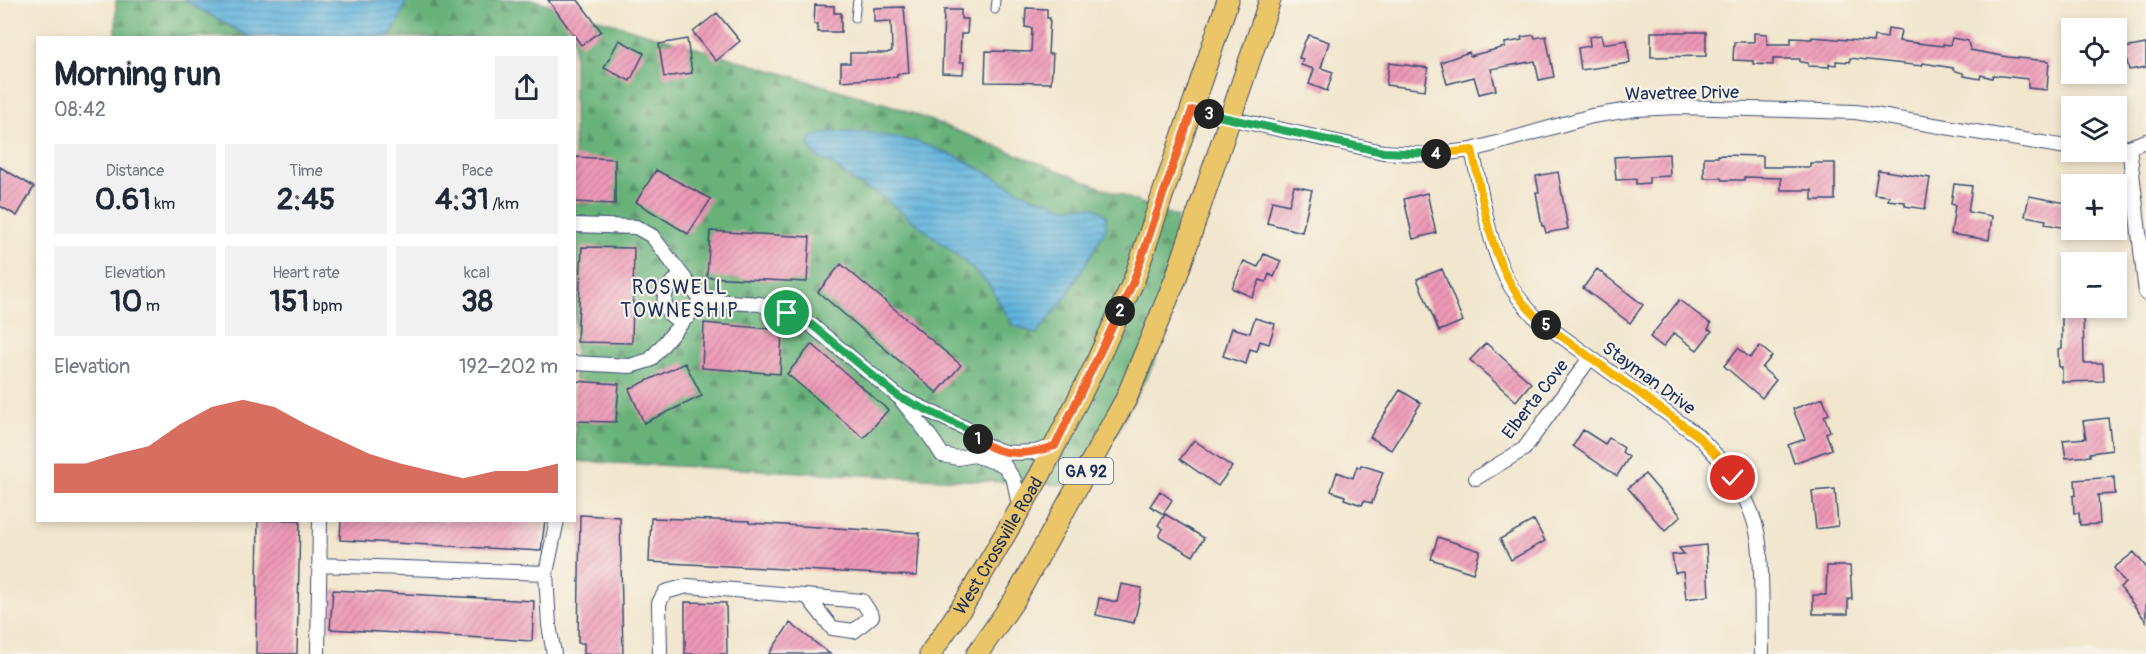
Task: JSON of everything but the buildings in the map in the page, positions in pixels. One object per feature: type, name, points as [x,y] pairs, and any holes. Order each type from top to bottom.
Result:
[{"type":"main road","name":"West Crossville Road","points":[[930,654],[966,601],[1020,511],[1092,372],[1134,280],[1228,0]]},
{"type":"main road","name":"GA 92","points":[[977,654],[1015,599],[1126,399],[1176,278],[1270,0]]},
{"type":"street","name":"Wavetree Drive","points":[[1192,110],[1383,152],[1430,155],[1472,150],[1592,116],[1635,109],[1678,107],[1856,112],[2061,146]]},
{"type":"street","points":[[2127,147],[2146,141]]},
{"type":"street","name":"Stayman Drive","points":[[1472,150],[1494,249],[1508,281],[1520,300],[1535,317],[1698,436],[1733,478],[1750,512],[1759,542],[1762,654]]},
{"type":"street","points":[[2125,162],[2146,293]]},
{"type":"street","points":[[576,225],[636,227],[652,236],[701,300],[760,304],[812,325],[899,397],[932,436],[942,455],[958,458],[974,455],[1005,459],[1055,446]]},
{"type":"street","points":[[687,283],[678,279],[671,282],[665,293],[664,304],[668,313],[675,319],[682,320],[688,317]]},
{"type":"street","points":[[576,363],[630,366],[650,360],[701,300]]},
{"type":"street","name":"Elberta Cove","points":[[1476,478],[1524,449],[1590,358]]},
{"type":"street","points":[[899,397],[967,429],[1005,459],[1014,480],[1020,511]]},
{"type":"street","points":[[318,654],[320,522]]},
{"type":"street","points":[[554,654],[549,625],[546,573],[557,522]]},
{"type":"street","points":[[319,565],[546,573]]},
{"type":"street","points":[[660,654],[658,603],[665,592],[688,586],[862,600],[872,616],[854,631],[832,628],[807,596]]},
{"type":"lane","points":[[855,18],[858,0]]},
{"type":"lane","points":[[995,10],[996,0]]},
{"type":"green space","points":[[116,0],[534,0],[896,107],[1177,217],[1156,359],[1088,486],[576,461],[576,36],[116,36]]},
{"type":"water","points":[[184,0],[407,0],[390,36],[247,36]]},
{"type":"water","points":[[831,132],[869,133],[918,142],[962,159],[1026,194],[1065,207],[1095,207],[1106,215],[1106,229],[1067,295],[1037,334],[1013,325],[989,285],[962,259],[881,196],[854,182],[830,163],[817,157],[809,147],[811,137]]},
{"type":"district","name":"ROSWELL TOWNESHIP","points":[[680,298]]},
{"type":"route","points":[[787,313],[812,325],[899,397],[967,429],[985,445],[1006,453],[1036,452],[1055,446],[1134,280],[1192,110],[1383,152],[1430,155],[1472,150],[1494,249],[1508,281],[1520,300],[1535,317],[1698,436],[1733,478]]}]
